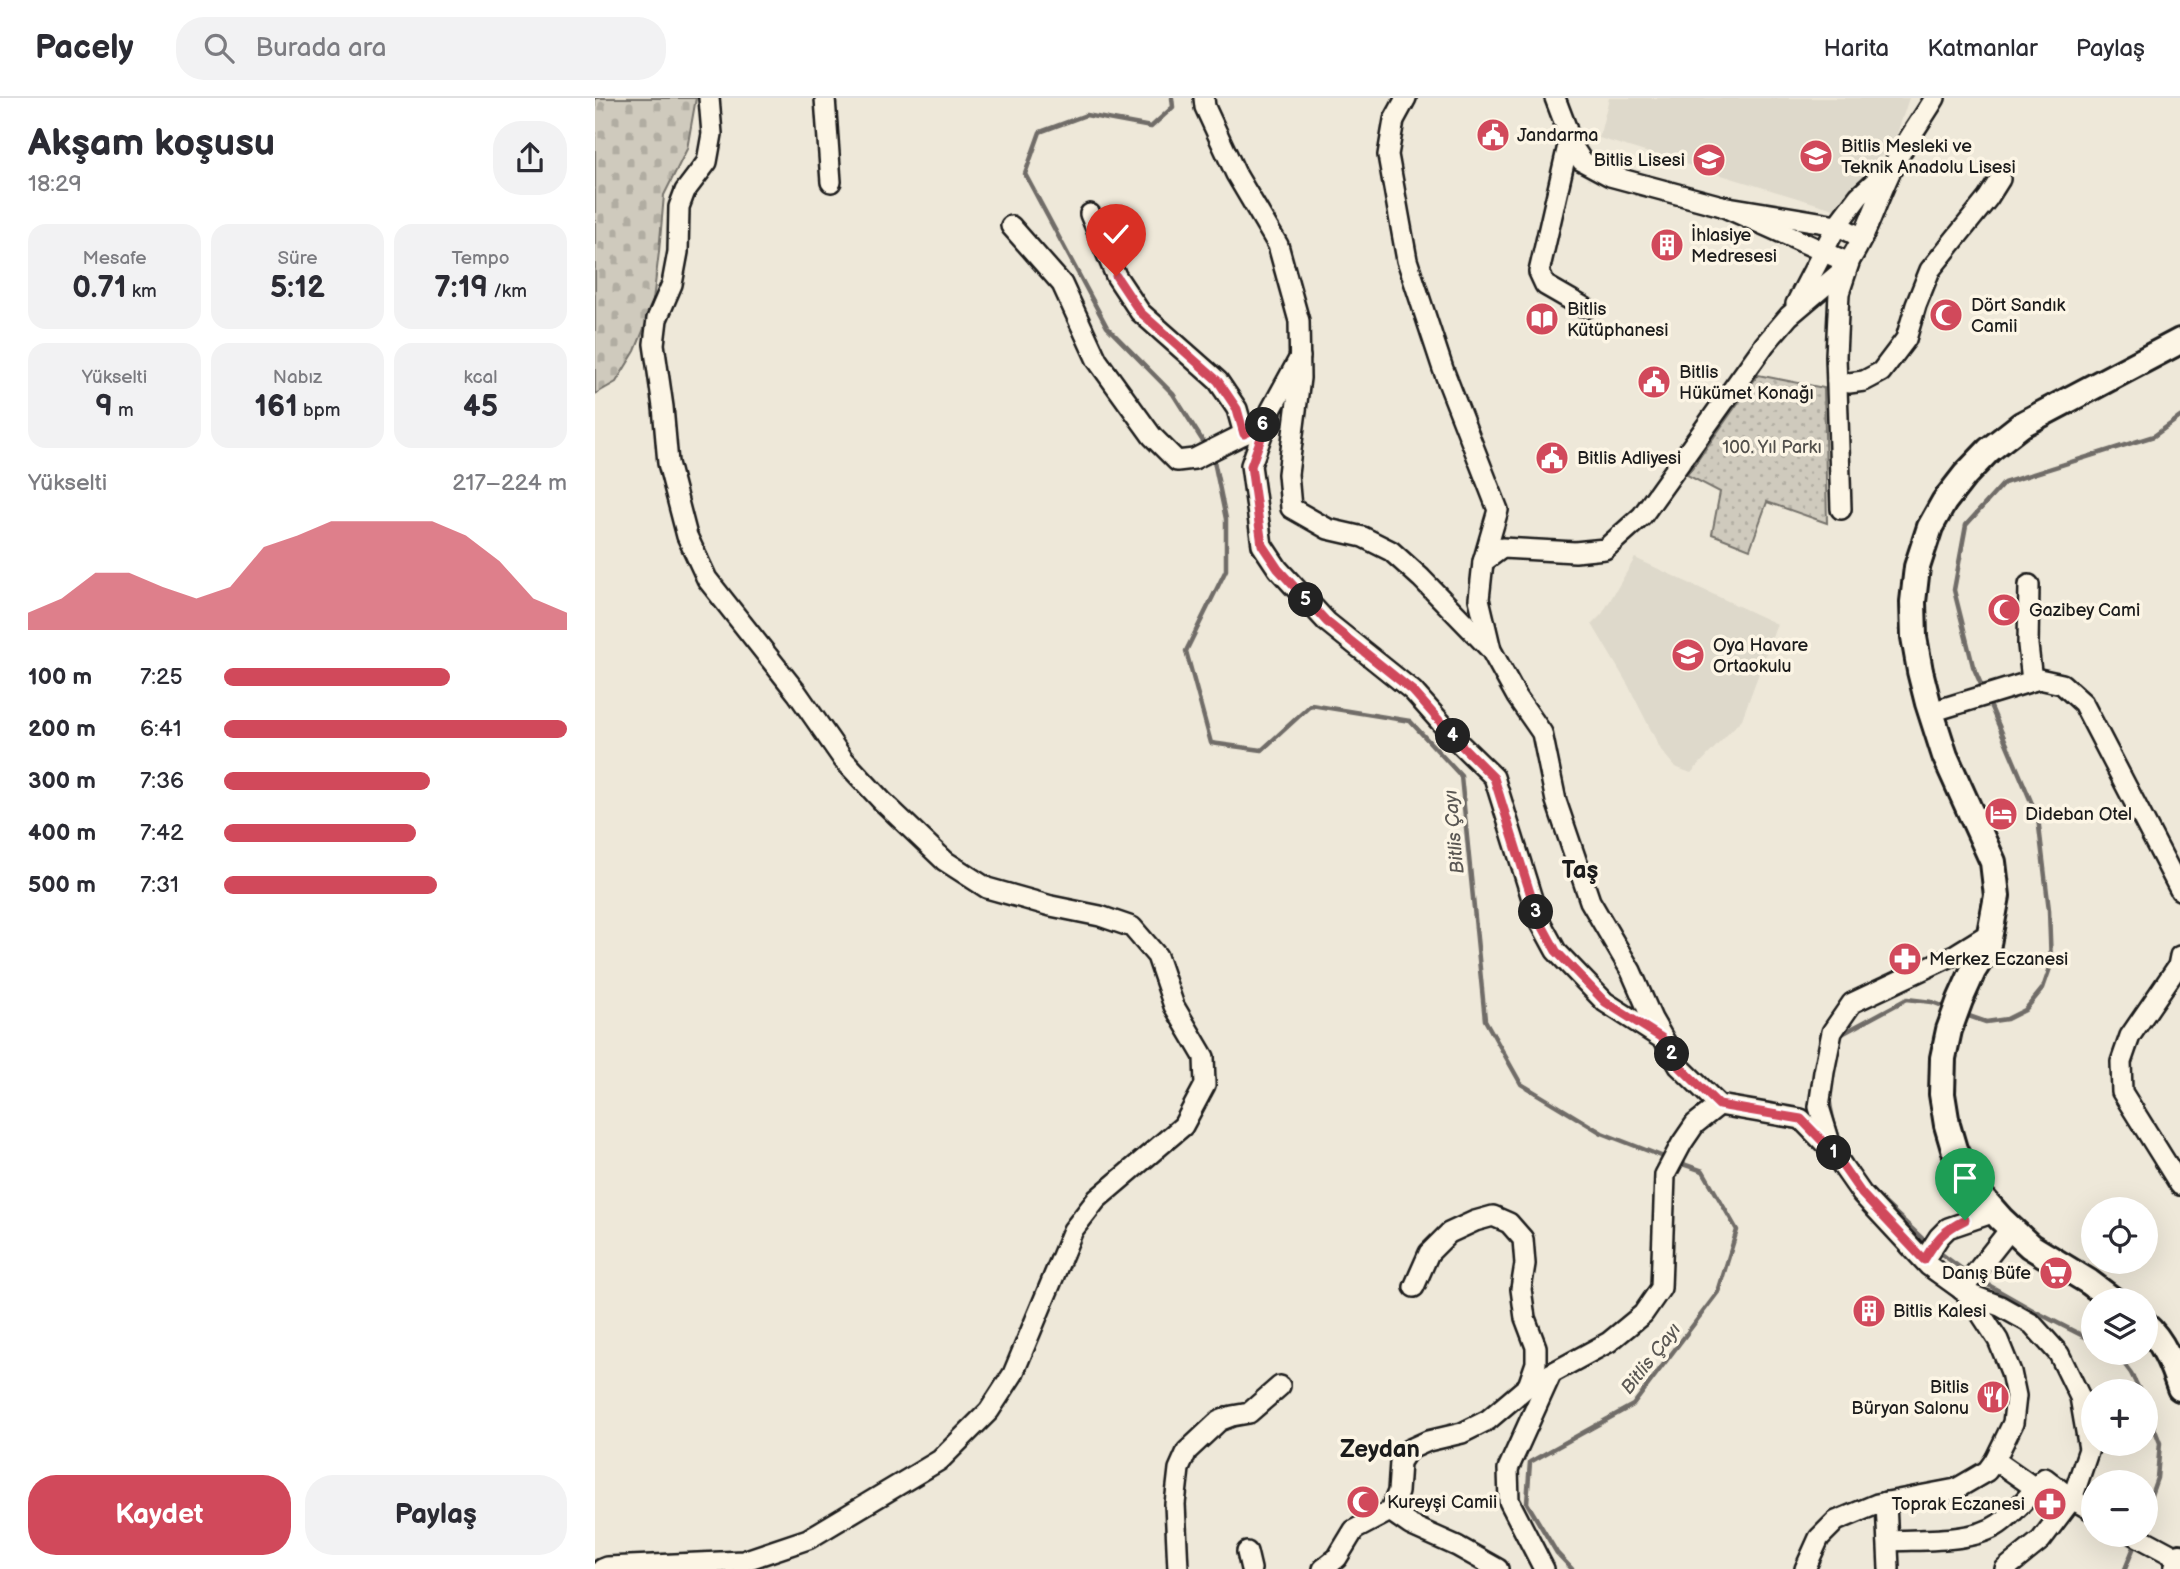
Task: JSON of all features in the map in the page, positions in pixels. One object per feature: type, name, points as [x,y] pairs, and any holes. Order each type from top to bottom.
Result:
[{"type":"main road","points":[[2097,1288],[2030,1246],[2003,1220],[1970,1184],[1954,1149],[1947,1125],[1943,1066],[1949,1030],[1973,971],[1987,949],[1997,897],[1993,862],[1945,756],[1931,712],[1914,637],[1913,601],[1917,567],[1930,527],[1944,502],[1989,450],[2021,425],[2180,341]]},
{"type":"main road","points":[[2158,1342],[2174,1368],[2180,1388]]},
{"type":"main road","points":[[2176,1569],[2180,1558]]},
{"type":"street","points":[[602,1569],[743,1561],[808,1539],[940,1460],[989,1411],[1013,1374],[1073,1230],[1097,1199],[1183,1126],[1205,1085],[1204,1057],[1174,1006],[1157,956],[1132,927],[1100,916],[987,888],[945,861],[882,801],[843,759],[797,693],[707,579],[687,536],[668,463],[655,344],[657,319],[672,284],[678,251],[679,207],[685,191],[707,162],[712,134],[709,98]]},
{"type":"street","points":[[825,98],[831,182]]},
{"type":"street","points":[[1204,98],[1205,107],[1236,174],[1278,245],[1299,321],[1300,378],[1289,474],[1291,508],[1328,529],[1363,537],[1391,551],[1491,650],[1517,697],[1542,733],[1556,801],[1590,901],[1631,971],[1662,1038],[1679,1066],[1719,1105],[1801,1119],[1832,1151],[1862,1194],[1969,1284],[2032,1324],[2059,1354],[2080,1397],[2089,1449],[2072,1499],[2041,1540],[2005,1569]]},
{"type":"street","points":[[1406,98],[1394,120],[1388,155],[1407,260],[1443,369],[1498,510],[1483,562],[1479,599],[1491,650]]},
{"type":"street","points":[[1555,98],[1569,141],[1582,161],[1610,176],[1722,206],[1837,225],[1862,238]]},
{"type":"street","points":[[1841,509],[1837,381],[1839,293],[1849,263],[1895,163],[1935,98]]},
{"type":"street","points":[[1569,141],[1539,272],[1545,285],[1584,308]]},
{"type":"street","points":[[1789,316],[1837,225],[1859,196],[1895,163]]},
{"type":"street","points":[[1837,381],[1864,382],[1881,372],[1906,339],[1930,270],[2000,179]]},
{"type":"street","points":[[1722,206],[1849,263]]},
{"type":"street","points":[[1090,214],[1116,276],[1140,312],[1218,381],[1237,409],[1244,434]]},
{"type":"street","points":[[1011,226],[1062,284],[1097,360],[1152,436],[1177,461],[1195,459],[1266,424]]},
{"type":"street","points":[[1483,562],[1501,548],[1575,552],[1605,549],[1642,516],[1765,344],[1789,316],[1849,263]]},
{"type":"street","points":[[1300,357],[1271,410],[1251,466],[1262,545],[1278,569],[1327,622],[1413,691],[1494,778],[1538,918],[1556,951],[1605,1002],[1662,1038]]},
{"type":"street","points":[[2029,585],[2028,645],[2032,681]]},
{"type":"street","points":[[1931,712],[2039,679],[2062,684],[2084,703],[2180,890]]},
{"type":"street","points":[[1832,1151],[1819,1107],[1832,1032],[1851,1003],[1956,954],[1990,933]]},
{"type":"street","points":[[2180,956],[2178,965],[2130,1036],[2121,1062],[2122,1092],[2180,1185]]},
{"type":"street","points":[[1323,1569],[1337,1558],[1354,1530],[1390,1511],[1398,1492],[1400,1462],[1408,1450],[1428,1441],[1462,1433],[1488,1420],[1528,1386],[1609,1342],[1643,1314],[1661,1288],[1665,1175],[1695,1124],[1719,1105]]},
{"type":"street","points":[[1414,1287],[1429,1253],[1449,1233],[1493,1216],[1509,1223],[1523,1239],[1525,1264],[1521,1289],[1525,1318],[1537,1347],[1537,1363],[1528,1386]]},
{"type":"street","points":[[1929,1252],[1948,1228],[1965,1220],[2003,1220],[1969,1284]]},
{"type":"street","points":[[1805,1569],[1819,1538],[1836,1521],[1886,1502],[1957,1489],[1987,1471],[1995,1460],[2013,1423],[2016,1396],[2011,1372],[1998,1340],[1969,1284]]},
{"type":"street","points":[[1544,1569],[1509,1502],[1508,1469],[1551,1374]]},
{"type":"street","points":[[1178,1569],[1175,1504],[1179,1469],[1187,1451],[1219,1421],[1249,1413],[1280,1386]]},
{"type":"street","points":[[1995,1460],[2035,1488]]},
{"type":"street","points":[[1888,1541],[1961,1537],[1981,1532],[1999,1524],[2045,1478],[2081,1504]]},
{"type":"street","points":[[1886,1502],[1889,1569]]},
{"type":"street","points":[[1390,1511],[1410,1525],[1457,1546],[1498,1569]]},
{"type":"street","points":[[2158,1547],[2180,1558]]},
{"type":"shaded area","points":[[1609,98],[1909,98],[1896,137],[1837,210],[1599,138]]},
{"type":"shaded area","name":"Oya Havare Ortaokulu","points":[[1635,558],[1777,624],[1742,719],[1691,773],[1675,767],[1661,750],[1628,685],[1592,624],[1602,614]]},
{"type":"green space","points":[[595,98],[696,98],[687,149],[664,195],[652,309],[635,351],[616,382],[595,394]]},
{"type":"green space","name":"100. Yıl Parkı","points":[[1758,375],[1824,388],[1827,523],[1767,502],[1750,549],[1712,534],[1720,492],[1687,475]]},
{"type":"waterway","name":"Bitlis Çayı","points":[[1172,98],[1173,107],[1151,127],[1086,115],[1040,132],[1025,174],[1107,327],[1173,394],[1206,446]]},
{"type":"waterway","points":[[1983,689],[1973,666],[1954,590],[1966,525],[2004,483],[2154,436],[2180,417]]},
{"type":"waterway","name":"Bitlis Çayı","points":[[1213,456],[1226,519],[1226,570],[1186,651],[1211,743],[1262,750],[1311,705],[1410,721],[1461,776],[1485,1020],[1521,1084],[1602,1133],[1669,1159]]},
{"type":"waterway","points":[[1963,1014],[1986,1022],[2007,1019],[2025,1010],[2043,988],[2051,965],[2049,910],[2038,818],[1988,700]]},
{"type":"waterway","points":[[1842,1034],[1907,999],[1932,1002],[1948,1008]]},
{"type":"waterway","points":[[1829,1097],[1836,1130],[1851,1161]]},
{"type":"waterway","name":"Bitlis Çayı","points":[[1572,1569],[1557,1553],[1527,1503],[1530,1462],[1633,1405],[1718,1292],[1737,1230],[1703,1171],[1677,1162]]},
{"type":"waterway","points":[[1872,1191],[1929,1245]]},
{"type":"waterway","points":[[1936,1250],[1969,1274]]},
{"type":"waterway","points":[[1976,1278],[2081,1335]]},
{"type":"waterway","points":[[2125,1365],[2134,1379]]},
{"type":"waterway","points":[[2158,1438],[2158,1470]]},
{"type":"waterway","points":[[2125,1569],[2134,1547]]},
{"type":"place","name":"Jandarma","points":[[1493,135]]},
{"type":"place","name":"Bitlis Mesleki ve Teknik Anadolu Lisesi","points":[[1816,156]]},
{"type":"place","name":"Bitlis Lisesi","points":[[1709,160]]},
{"type":"place","name":"İhlasiye Medresesi","points":[[1667,245]]},
{"type":"place","name":"Dört Sandık Camii","points":[[1946,315]]},
{"type":"place","name":"Bitlis Kütüphanesi","points":[[1542,319]]},
{"type":"place","name":"Bitlis Hükümet Konağı","points":[[1654,382]]},
{"type":"place","name":"Bitlis Adliyesi","points":[[1552,458]]},
{"type":"place","name":"Gazibey Cami","points":[[2004,610]]},
{"type":"place","name":"Oya Havare Ortaokulu","points":[[1688,655]]},
{"type":"place","name":"Dideban Otel","points":[[2001,814]]},
{"type":"place","name":"Merkez Eczanesi","points":[[1905,959]]},
{"type":"place","name":"Danış Büfe","points":[[2056,1273]]},
{"type":"place","name":"Bitlis Kalesi","points":[[1869,1311]]},
{"type":"place","name":"Bitlis Büryan Salonu","points":[[1993,1397]]},
{"type":"place","name":"Kureyşi Camii","points":[[1363,1502]]},
{"type":"place","name":"Toprak Eczanesi","points":[[2050,1504]]},
{"type":"district","name":"Taş","points":[[1580,870]]},
{"type":"district","name":"Zeydan","points":[[1380,1449]]},
{"type":"route","points":[[1116,276],[1140,312],[1218,381],[1237,409],[1244,434],[1266,424],[1251,466],[1262,545],[1278,569],[1327,622],[1413,691],[1494,778],[1538,918],[1556,951],[1605,1002],[1662,1038],[1679,1066],[1719,1105],[1801,1119],[1832,1151],[1862,1194],[1924,1260],[1948,1228],[1965,1220]]}]
